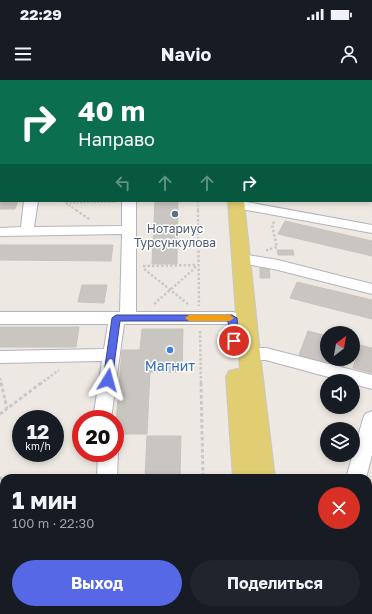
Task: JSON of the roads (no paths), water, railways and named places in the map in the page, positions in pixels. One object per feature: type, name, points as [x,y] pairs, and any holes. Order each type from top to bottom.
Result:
[{"type":"main road","points":[[232,202],[241,260],[262,474]]},
{"type":"main road","points":[[232,202],[232,318],[246,474]]},
{"type":"lane","points":[[27,231],[31,202]]},
{"type":"lane","points":[[103,410],[111,355],[128,318],[129,202]]},
{"type":"lane","points":[[232,202],[372,229]]},
{"type":"lane","points":[[0,232],[129,230]]},
{"type":"lane","points":[[241,260],[270,264],[372,289]]},
{"type":"lane","points":[[0,318],[232,318]]},
{"type":"lane","points":[[249,354],[266,354],[372,382]]},
{"type":"lane","points":[[0,357],[111,355]]},
{"type":"lane","points":[[357,474],[372,419]]},
{"type":"lane","points":[[108,462],[108,474]]},
{"type":"place","name":"Нотариус Турсункулова","points":[[175,214]]},
{"type":"place","name":"Магнит","points":[[170,350]]}]
